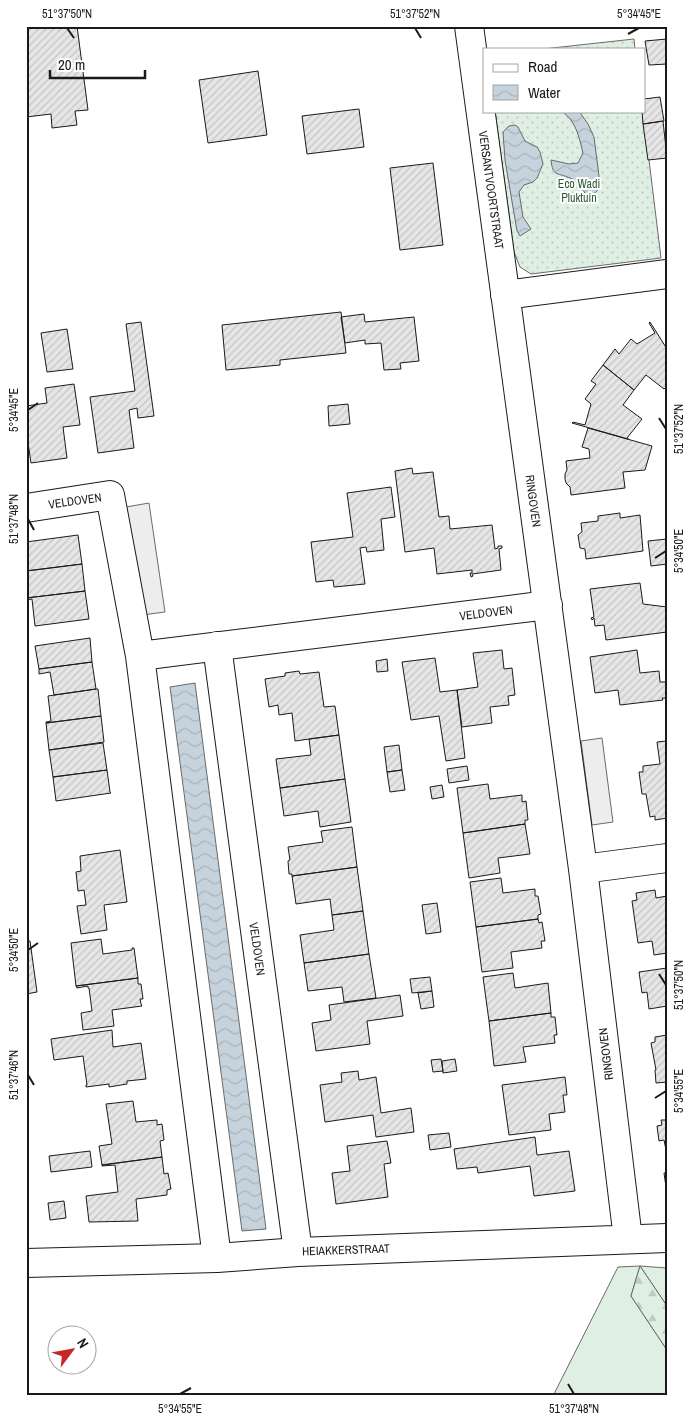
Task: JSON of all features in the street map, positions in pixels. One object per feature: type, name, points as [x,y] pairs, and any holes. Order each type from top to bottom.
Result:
[{"type":"street","name":"VERSANTVOORTSTRAAT","points":[[469,26],[505,295]]},
{"type":"street","points":[[505,295],[667,274]]},
{"type":"street","name":"RINGOVEN","points":[[505,295],[583,869],[628,1239]]},
{"type":"street","name":"VELDOVEN","points":[[26,508],[110,495],[140,656],[217,1258]]},
{"type":"street","name":"VELDOVEN","points":[[140,656],[548,605]]},
{"type":"street","name":"VELDOVEN","points":[[217,646],[298,1252]]},
{"type":"street","points":[[583,869],[667,858]]},
{"type":"street","name":"HEIAKKERSTRAAT","points":[[26,1263],[217,1258],[298,1252],[667,1238]]},
{"type":"green space","points":[[634,39],[635,48],[552,48]]},
{"type":"green space","name":"Eco Wadi Pluktuin","points":[[495,112],[643,112],[661,258],[531,274],[520,267],[514,252]]},
{"type":"green space","points":[[640,1266],[667,1268],[667,1306]]},
{"type":"green space","points":[[640,1266],[631,1296],[667,1350],[667,1396],[553,1396],[618,1267]]},
{"type":"green space","points":[[640,1266],[667,1306],[667,1350],[631,1296]]},
{"type":"shaded area","points":[[149,503],[165,612],[142,615],[126,507]]},
{"type":"shaded area","points":[[602,738],[613,822],[592,825],[581,741]]},
{"type":"water","points":[[562,112],[580,112],[594,137],[600,184],[596,192],[587,196],[575,181],[554,172],[553,169],[551,160],[569,164],[578,163],[583,153],[578,135]]},
{"type":"water","points":[[515,125],[525,141],[537,147],[543,164],[537,178],[533,182],[524,185],[519,192],[523,217],[531,229],[520,236],[517,231],[505,160],[503,132],[509,126]]},
{"type":"water","points":[[195,683],[266,1229],[242,1231],[170,687]]},
{"type":"building","points":[[26,26],[77,26],[88,110],[75,111],[77,125],[52,128],[51,114],[26,117]]},
{"type":"building","points":[[667,39],[667,64],[649,65],[645,41]]},
{"type":"building","points":[[258,71],[267,135],[208,143],[199,80]]},
{"type":"building","points":[[660,97],[664,121],[643,124],[642,112],[646,112],[646,99]]},
{"type":"building","points":[[359,109],[364,147],[307,154],[302,116]]},
{"type":"building","points":[[663,121],[667,158],[648,160],[643,124]]},
{"type":"building","points":[[433,163],[443,245],[400,250],[390,168]]},
{"type":"building","points":[[341,312],[346,353],[280,360],[280,365],[226,370],[222,325]]},
{"type":"building","points":[[364,314],[365,322],[414,317],[419,361],[400,363],[401,369],[384,370],[381,343],[365,344],[365,340],[345,343],[341,317]]},
{"type":"building","points":[[141,322],[154,416],[138,418],[137,408],[129,410],[134,448],[98,453],[90,397],[135,391],[126,324]]},
{"type":"building","points":[[650,322],[667,349],[667,386],[664,389],[646,375],[634,390],[603,365],[615,349],[619,354],[631,339],[637,344],[655,333]]},
{"type":"building","points":[[67,329],[73,369],[47,372],[41,333]]},
{"type":"building","points":[[603,365],[634,390],[623,405],[642,419],[628,439],[572,423],[585,425],[591,404],[585,399],[596,384],[591,381]]},
{"type":"building","points":[[74,384],[80,425],[63,427],[67,458],[31,463],[26,429],[26,406],[47,403],[45,388]]},
{"type":"building","points":[[348,404],[350,424],[329,426],[328,406]]},
{"type":"building","points":[[588,428],[652,446],[645,470],[623,472],[625,488],[571,495],[570,487],[565,479],[566,461],[590,458],[589,449],[582,447]]},
{"type":"building","points":[[412,468],[413,474],[433,472],[439,517],[449,516],[450,529],[492,525],[495,549],[498,546],[502,546],[499,549],[501,570],[472,574],[473,576],[471,577],[470,573],[472,573],[472,570],[437,574],[434,548],[405,552],[395,471]]},
{"type":"building","points":[[391,487],[395,517],[381,519],[384,550],[367,552],[366,547],[360,548],[365,584],[334,587],[333,580],[316,582],[311,542],[353,537],[347,493]]},
{"type":"building","points":[[620,513],[620,518],[640,515],[643,551],[586,559],[585,549],[580,548],[578,535],[582,532],[581,523],[598,521],[598,516]]},
{"type":"building","points":[[78,535],[82,564],[26,571],[28,569],[26,542]]},
{"type":"building","points":[[667,539],[667,564],[651,566],[648,541]]},
{"type":"building","points":[[82,564],[85,591],[26,598],[26,571]]},
{"type":"building","points":[[640,583],[643,604],[667,607],[667,632],[606,640],[604,625],[595,626],[594,618],[592,620],[591,618],[594,617],[590,589]]},
{"type":"building","points":[[85,591],[89,619],[35,626],[32,599],[26,600],[26,598]]},
{"type":"building","points":[[90,638],[92,662],[39,669],[35,646]]},
{"type":"building","points":[[502,650],[504,669],[512,668],[515,695],[508,696],[509,705],[490,707],[492,723],[462,727],[457,690],[478,687],[473,653]]},
{"type":"building","points":[[637,650],[640,673],[659,671],[660,682],[667,682],[667,698],[620,705],[618,690],[595,693],[590,657]]},
{"type":"building","points":[[435,658],[440,692],[457,690],[465,758],[446,761],[439,716],[411,720],[402,662]]},
{"type":"building","points":[[387,659],[388,671],[377,672],[376,661]]},
{"type":"building","points":[[92,662],[96,689],[54,695],[50,672],[39,674],[39,669]]},
{"type":"building","points":[[299,671],[300,674],[319,672],[324,707],[335,706],[339,735],[295,741],[292,713],[279,715],[278,705],[269,707],[265,679],[285,676],[285,673]]},
{"type":"building","points":[[98,689],[101,716],[46,723],[51,721],[48,696]]},
{"type":"building","points":[[101,716],[104,742],[49,750],[46,723]]},
{"type":"building","points":[[339,735],[345,779],[280,788],[276,759],[311,755],[309,739]]},
{"type":"building","points":[[667,741],[667,818],[655,820],[655,816],[650,817],[646,794],[642,794],[639,772],[643,772],[643,766],[660,764],[657,742]]},
{"type":"building","points":[[103,743],[107,770],[53,777],[49,750]]},
{"type":"building","points":[[399,745],[402,770],[387,772],[384,747]]},
{"type":"building","points":[[467,766],[469,780],[449,783],[447,769]]},
{"type":"building","points":[[107,770],[111,793],[56,801],[53,777]]},
{"type":"building","points":[[402,770],[405,790],[390,792],[387,772]]},
{"type":"building","points":[[345,779],[351,822],[320,827],[318,811],[284,816],[280,788]]},
{"type":"building","points":[[488,784],[490,799],[522,795],[522,802],[526,801],[528,820],[525,820],[525,824],[463,833],[457,788]]},
{"type":"building","points":[[442,785],[444,797],[432,799],[430,787]]},
{"type":"building","points":[[525,824],[530,854],[498,858],[500,873],[469,878],[463,833]]},
{"type":"building","points":[[352,827],[357,867],[292,876],[292,874],[289,874],[288,861],[290,860],[288,847],[323,842],[321,831]]},
{"type":"building","points":[[120,850],[127,902],[104,905],[107,930],[81,934],[77,906],[86,905],[84,890],[78,891],[76,872],[81,871],[80,856]]},
{"type":"building","points":[[357,867],[363,911],[332,915],[330,899],[296,904],[292,876]]},
{"type":"building","points":[[501,878],[503,893],[535,889],[535,896],[538,896],[541,914],[538,915],[538,919],[476,927],[470,882]]},
{"type":"building","points":[[655,890],[656,898],[667,896],[667,953],[654,955],[652,941],[638,943],[632,901],[637,900],[636,893]]},
{"type":"building","points":[[437,903],[441,932],[426,934],[422,905]]},
{"type":"building","points":[[363,911],[369,954],[304,963],[300,935],[334,930],[332,915]]},
{"type":"building","points":[[538,919],[539,923],[542,922],[545,941],[541,941],[542,948],[511,952],[513,968],[482,972],[476,927]]},
{"type":"building","points":[[101,939],[103,954],[132,950],[134,948],[138,978],[76,986],[71,943]]},
{"type":"building","points":[[26,941],[30,941],[37,992],[26,994]]},
{"type":"building","points":[[369,954],[376,998],[344,1002],[342,987],[308,991],[304,963]]},
{"type":"building","points":[[667,968],[667,1006],[649,1009],[647,992],[642,993],[639,972]]},
{"type":"building","points":[[513,973],[515,988],[548,983],[551,1013],[489,1021],[483,977]]},
{"type":"building","points":[[430,977],[432,991],[412,993],[410,979]]},
{"type":"building","points":[[138,978],[138,984],[141,984],[143,999],[140,999],[142,1006],[112,1010],[114,1026],[83,1030],[81,1013],[92,1011],[89,988],[88,986],[77,988],[76,986]]},
{"type":"building","points":[[432,991],[434,1007],[421,1009],[418,993]]},
{"type":"building","points":[[400,995],[403,1016],[367,1021],[370,1044],[316,1051],[312,1023],[331,1020],[329,1005]]},
{"type":"building","points":[[551,1013],[551,1017],[555,1017],[557,1035],[554,1035],[555,1043],[523,1047],[526,1062],[494,1066],[489,1021]]},
{"type":"building","points":[[112,1030],[113,1047],[141,1043],[146,1079],[127,1081],[127,1084],[109,1087],[109,1084],[86,1087],[83,1056],[54,1060],[51,1039]]},
{"type":"building","points":[[667,1035],[667,1082],[656,1083],[656,1070],[651,1043],[655,1042],[655,1037]]},
{"type":"building","points":[[441,1059],[443,1071],[433,1072],[431,1060]]},
{"type":"building","points":[[455,1059],[457,1071],[443,1073],[442,1061]]},
{"type":"building","points":[[358,1071],[359,1080],[376,1077],[381,1113],[411,1108],[414,1132],[376,1137],[373,1115],[325,1122],[320,1085],[342,1082],[341,1073]]},
{"type":"building","points":[[565,1077],[567,1095],[563,1095],[565,1112],[549,1114],[551,1130],[509,1135],[502,1085]]},
{"type":"building","points":[[133,1101],[136,1122],[157,1120],[157,1125],[162,1124],[164,1140],[160,1141],[162,1157],[102,1165],[99,1146],[112,1144],[106,1104]]},
{"type":"building","points":[[661,1120],[667,1120],[667,1155],[664,1140],[659,1141],[657,1126],[662,1125]]},
{"type":"building","points":[[449,1133],[451,1147],[430,1150],[428,1135]]},
{"type":"building","points":[[535,1137],[537,1155],[569,1151],[575,1191],[534,1196],[530,1166],[478,1173],[477,1167],[457,1169],[454,1149]]},
{"type":"building","points":[[387,1141],[391,1163],[384,1164],[388,1197],[336,1204],[332,1173],[350,1171],[347,1146]]},
{"type":"building","points":[[90,1151],[92,1167],[51,1172],[49,1156]]},
{"type":"building","points":[[162,1157],[164,1174],[168,1173],[171,1189],[167,1190],[167,1195],[136,1199],[138,1221],[89,1222],[86,1196],[118,1192],[115,1165],[102,1165]]},
{"type":"building","points":[[664,1173],[667,1173],[667,1187],[666,1187]]},
{"type":"building","points":[[64,1201],[66,1218],[50,1220],[48,1203]]}]
